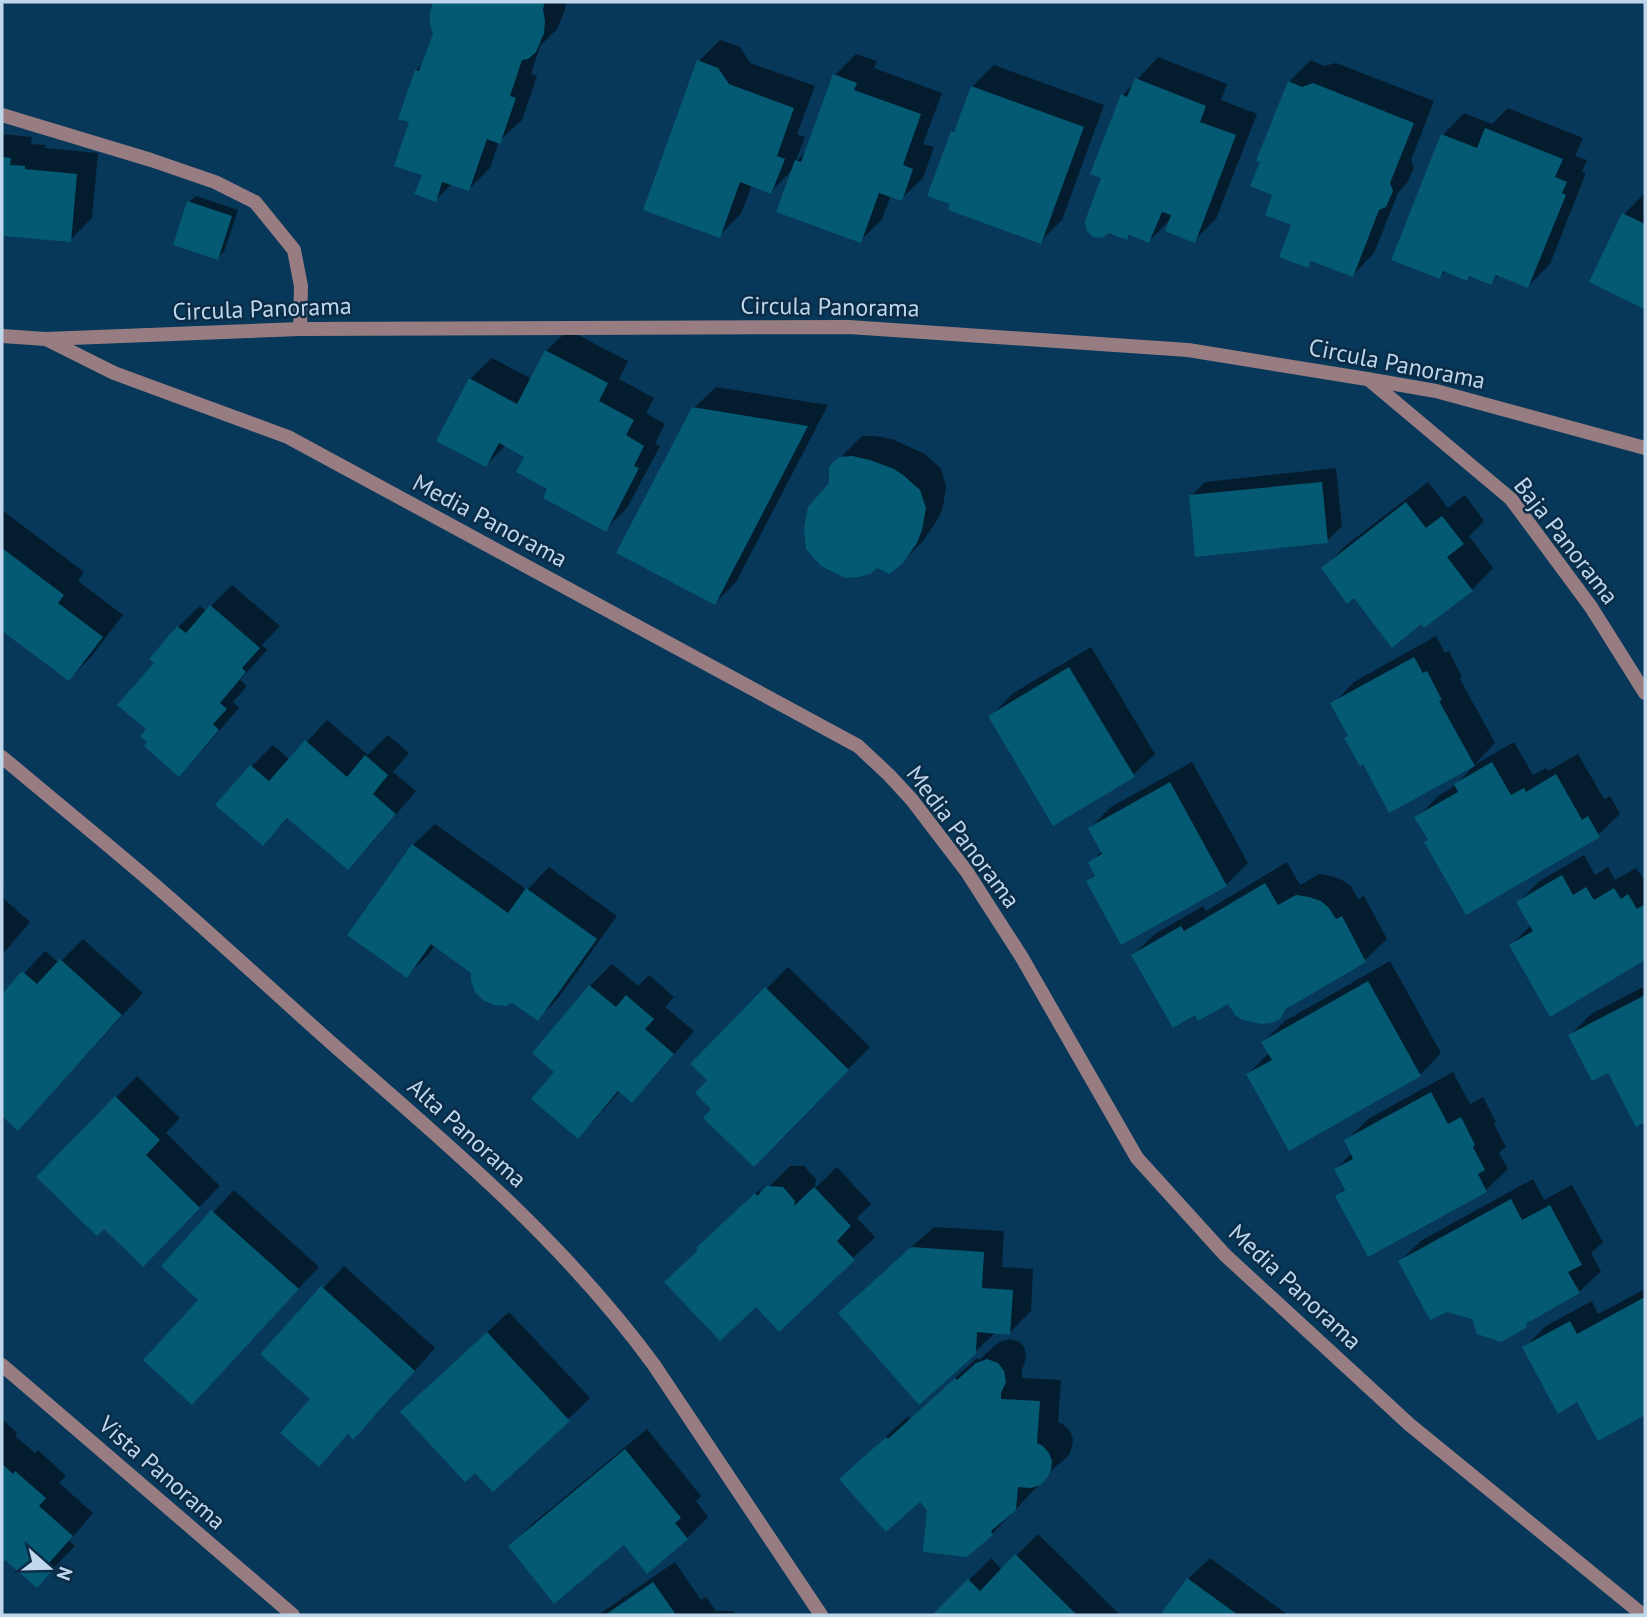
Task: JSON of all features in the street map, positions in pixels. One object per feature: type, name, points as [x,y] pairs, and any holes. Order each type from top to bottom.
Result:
[{"type":"street","points":[[2,116],[151,160],[215,182],[255,202],[294,250],[301,286],[300,329]]},
{"type":"street","name":"Circula Panorama","points":[[2,336],[47,339],[300,329],[849,327],[1188,350],[1436,391],[1645,448]]},
{"type":"street","name":"Media Panorama","points":[[47,339],[114,373],[288,437],[858,746],[912,800],[967,872],[1021,956],[1137,1158],[1225,1255],[1410,1425],[1643,1615]]},
{"type":"street","name":"Baja Panorama","points":[[1367,379],[1511,499],[1591,607],[1645,693]]},
{"type":"street","name":"Alta Panorama","points":[[2,757],[157,887],[428,1127],[524,1216],[577,1270],[625,1325],[654,1365],[821,1615]]},
{"type":"street","name":"Vista Panorama","points":[[2,1365],[293,1615]]},
{"type":"building","points":[[433,2],[545,2],[544,33],[536,52],[528,59],[522,60],[510,96],[516,98],[500,144],[487,139],[469,191],[442,182],[436,202],[414,194],[422,175],[394,166],[409,122],[398,119],[415,70],[419,71],[433,34],[430,12]]},
{"type":"building","points":[[697,60],[718,68],[729,84],[794,108],[777,156],[785,159],[771,194],[740,182],[720,238],[643,210]]},
{"type":"building","points":[[833,74],[857,83],[854,90],[921,114],[903,165],[913,169],[902,201],[879,193],[861,243],[776,212],[795,160],[801,162]]},
{"type":"building","points":[[1135,78],[1206,106],[1200,122],[1236,135],[1195,243],[1165,231],[1171,215],[1162,212],[1149,243],[1129,235],[1127,240],[1109,233],[1102,238],[1093,237],[1086,230],[1085,221],[1101,178],[1090,174],[1121,94],[1127,97]]},
{"type":"building","points":[[1288,81],[1302,87],[1313,83],[1414,123],[1390,183],[1393,191],[1386,207],[1379,210],[1353,277],[1311,261],[1308,268],[1279,257],[1291,225],[1265,215],[1272,195],[1250,186],[1260,162],[1256,161]]},
{"type":"building","points":[[971,86],[1084,127],[1041,244],[948,210],[950,204],[927,196]]},
{"type":"building","points":[[1485,128],[1563,159],[1555,177],[1567,182],[1562,193],[1566,195],[1528,288],[1496,275],[1491,285],[1469,276],[1467,281],[1443,271],[1440,279],[1391,260],[1441,134],[1477,148]]},
{"type":"building","points":[[2,157],[11,158],[10,165],[25,166],[25,169],[77,174],[71,242],[2,236]]},
{"type":"building","points":[[187,201],[232,216],[218,260],[173,245]]},
{"type":"building","points":[[1622,213],[1645,224],[1644,309],[1589,282]]},
{"type":"building","points":[[545,350],[608,383],[599,401],[634,420],[626,435],[644,446],[634,466],[639,468],[606,532],[543,498],[547,489],[516,472],[524,457],[499,443],[486,467],[436,441],[469,378],[517,404]]},
{"type":"building","points":[[692,407],[808,426],[715,605],[616,553]]},
{"type":"building","points":[[852,456],[870,460],[903,475],[920,490],[926,508],[917,543],[902,564],[889,574],[877,568],[870,574],[845,578],[821,566],[806,549],[804,529],[808,507],[829,483],[829,467],[833,462],[839,457]]},
{"type":"building","points":[[1322,482],[1328,543],[1195,557],[1189,495]]},
{"type":"building","points":[[1406,502],[1426,528],[1442,516],[1464,544],[1447,557],[1473,591],[1424,628],[1421,624],[1392,648],[1354,598],[1347,604],[1321,568]]},
{"type":"building","points":[[2,548],[64,595],[58,603],[103,637],[69,681],[2,631]]},
{"type":"building","points":[[210,605],[260,648],[242,668],[246,672],[220,703],[227,709],[213,724],[219,730],[179,777],[144,746],[147,742],[140,736],[146,729],[117,705],[154,663],[149,659],[177,626],[186,633]]},
{"type":"building","points":[[1414,657],[1423,673],[1427,671],[1442,700],[1439,701],[1475,766],[1389,813],[1363,764],[1360,766],[1344,738],[1348,736],[1330,703]]},
{"type":"building","points":[[1069,667],[1135,777],[1053,826],[988,716]]},
{"type":"building","points":[[305,740],[347,777],[365,755],[388,775],[373,794],[396,814],[348,870],[287,818],[263,846],[215,805],[250,765],[269,781]]},
{"type":"building","points":[[1492,762],[1511,795],[1524,788],[1526,792],[1556,774],[1582,820],[1588,816],[1600,837],[1466,915],[1424,842],[1428,840],[1414,817],[1458,792],[1454,784]]},
{"type":"building","points":[[1170,782],[1227,886],[1121,945],[1086,881],[1095,876],[1088,862],[1102,854],[1088,828]]},
{"type":"building","points":[[412,844],[508,913],[526,888],[597,939],[538,1021],[512,1003],[506,1006],[494,1005],[483,1000],[475,992],[471,973],[431,944],[407,978],[347,935]]},
{"type":"building","points":[[1562,875],[1573,895],[1586,887],[1594,900],[1614,888],[1621,899],[1628,894],[1637,909],[1645,904],[1645,960],[1550,1017],[1509,945],[1533,931],[1516,902]]},
{"type":"building","points":[[1265,883],[1278,905],[1296,895],[1309,897],[1321,901],[1336,919],[1342,916],[1366,962],[1286,1009],[1280,1019],[1272,1023],[1243,1020],[1235,1015],[1228,1004],[1198,1021],[1195,1015],[1173,1028],[1131,955],[1181,926],[1184,931]]},
{"type":"building","points":[[60,959],[122,1015],[18,1131],[2,1116],[2,994],[22,971],[37,984]]},
{"type":"building","points":[[1368,981],[1421,1076],[1289,1151],[1246,1074],[1272,1060],[1261,1042]]},
{"type":"building","points":[[589,985],[616,1007],[626,995],[654,1019],[645,1029],[674,1054],[632,1103],[618,1091],[578,1139],[531,1099],[554,1072],[532,1053]]},
{"type":"building","points":[[765,987],[849,1070],[754,1167],[703,1118],[711,1109],[695,1093],[707,1080],[690,1064]]},
{"type":"building","points":[[1645,995],[1645,1122],[1636,1127],[1608,1073],[1592,1081],[1568,1035]]},
{"type":"building","points":[[1431,1092],[1448,1124],[1461,1117],[1485,1170],[1478,1174],[1487,1192],[1368,1257],[1335,1196],[1345,1190],[1334,1169],[1353,1159],[1344,1140]]},
{"type":"building","points":[[115,1096],[160,1140],[146,1155],[200,1208],[143,1267],[104,1229],[97,1236],[36,1177]]},
{"type":"building","points":[[767,1186],[783,1187],[795,1201],[794,1206],[814,1187],[851,1226],[837,1241],[855,1260],[779,1332],[756,1307],[720,1341],[664,1282],[755,1193],[757,1196]]},
{"type":"building","points":[[1511,1199],[1522,1220],[1550,1205],[1582,1265],[1568,1272],[1580,1293],[1527,1323],[1526,1328],[1501,1342],[1477,1334],[1472,1319],[1447,1312],[1430,1320],[1398,1261]]},
{"type":"building","points":[[211,1210],[299,1289],[192,1405],[143,1360],[198,1300],[161,1266]]},
{"type":"building","points":[[911,1247],[984,1252],[982,1288],[1013,1290],[1010,1335],[977,1332],[976,1354],[919,1405],[838,1313]]},
{"type":"building","points":[[321,1286],[415,1371],[353,1440],[348,1434],[319,1467],[280,1433],[310,1399],[260,1354]]},
{"type":"building","points":[[1645,1297],[1645,1415],[1598,1441],[1577,1402],[1558,1414],[1522,1347],[1570,1321],[1577,1334]]},
{"type":"building","points":[[487,1332],[570,1421],[493,1492],[475,1473],[465,1482],[400,1412]]},
{"type":"building","points":[[987,1359],[998,1363],[1004,1371],[1006,1382],[1001,1399],[1040,1401],[1037,1443],[1049,1453],[1051,1470],[1040,1485],[1031,1488],[1018,1487],[1016,1510],[991,1531],[993,1535],[967,1557],[923,1552],[927,1510],[920,1502],[886,1532],[839,1479],[955,1378],[957,1380],[976,1363]]},
{"type":"building","points":[[625,1449],[681,1518],[675,1523],[688,1539],[647,1574],[624,1545],[554,1604],[508,1546]]},
{"type":"building","points":[[2,1464],[13,1474],[15,1471],[46,1498],[39,1506],[73,1536],[49,1563],[54,1568],[37,1588],[5,1560],[2,1563]]},
{"type":"building","points":[[1015,1554],[1077,1615],[932,1615],[968,1579],[980,1591]]},
{"type":"building","points":[[1187,1578],[1238,1615],[1160,1615]]},
{"type":"building","points":[[653,1582],[676,1615],[605,1615]]}]
